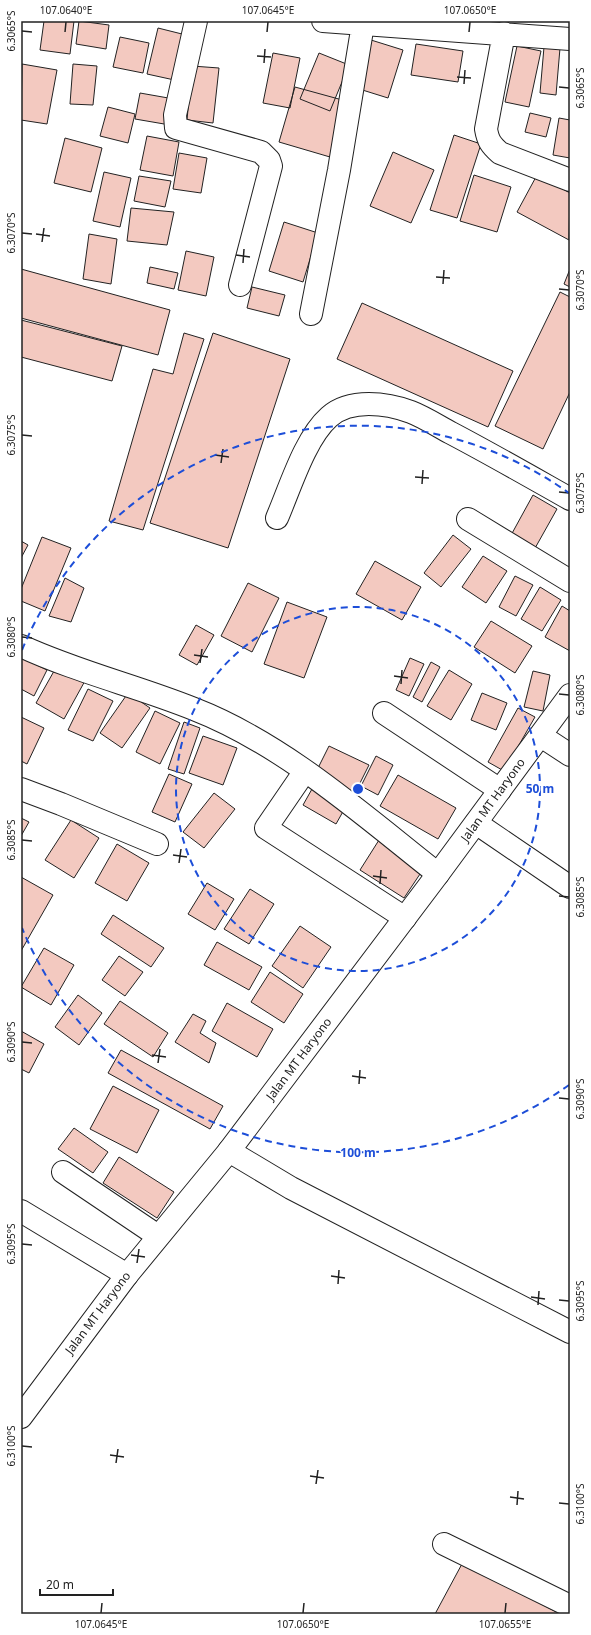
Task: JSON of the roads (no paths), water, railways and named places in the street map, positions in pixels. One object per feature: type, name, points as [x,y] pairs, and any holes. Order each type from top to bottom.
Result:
[{"type":"street","points":[[196,21],[175,115],[176,128],[262,152],[269,160],[270,166],[240,285]]},
{"type":"street","points":[[328,21],[570,39]]},
{"type":"street","points":[[311,314],[339,170],[363,24]]},
{"type":"street","points":[[504,33],[486,129],[487,140],[491,146],[500,153],[570,180]]},
{"type":"street","points":[[277,518],[310,442],[321,425],[330,415],[343,408],[358,405],[381,405],[411,412],[479,447],[570,499]]},
{"type":"street","points":[[468,519],[570,581]]},
{"type":"street","points":[[21,646],[70,666],[195,709],[256,739],[289,759],[350,804],[438,874]]},
{"type":"street","name":"Jalan MT Haryono","points":[[21,1417],[127,1275],[229,1151],[438,874],[570,695]]},
{"type":"street","points":[[384,713],[500,790]]},
{"type":"street","points":[[541,736],[570,755]]},
{"type":"street","points":[[305,771],[266,828],[405,918]]},
{"type":"street","points":[[21,790],[61,804],[157,844]]},
{"type":"street","points":[[476,823],[570,887]]},
{"type":"street","points":[[229,1151],[298,1192],[570,1332]]},
{"type":"street","points":[[63,1172],[158,1236]]},
{"type":"street","points":[[21,1211],[127,1275]]},
{"type":"street","points":[[444,1544],[570,1606]]}]
